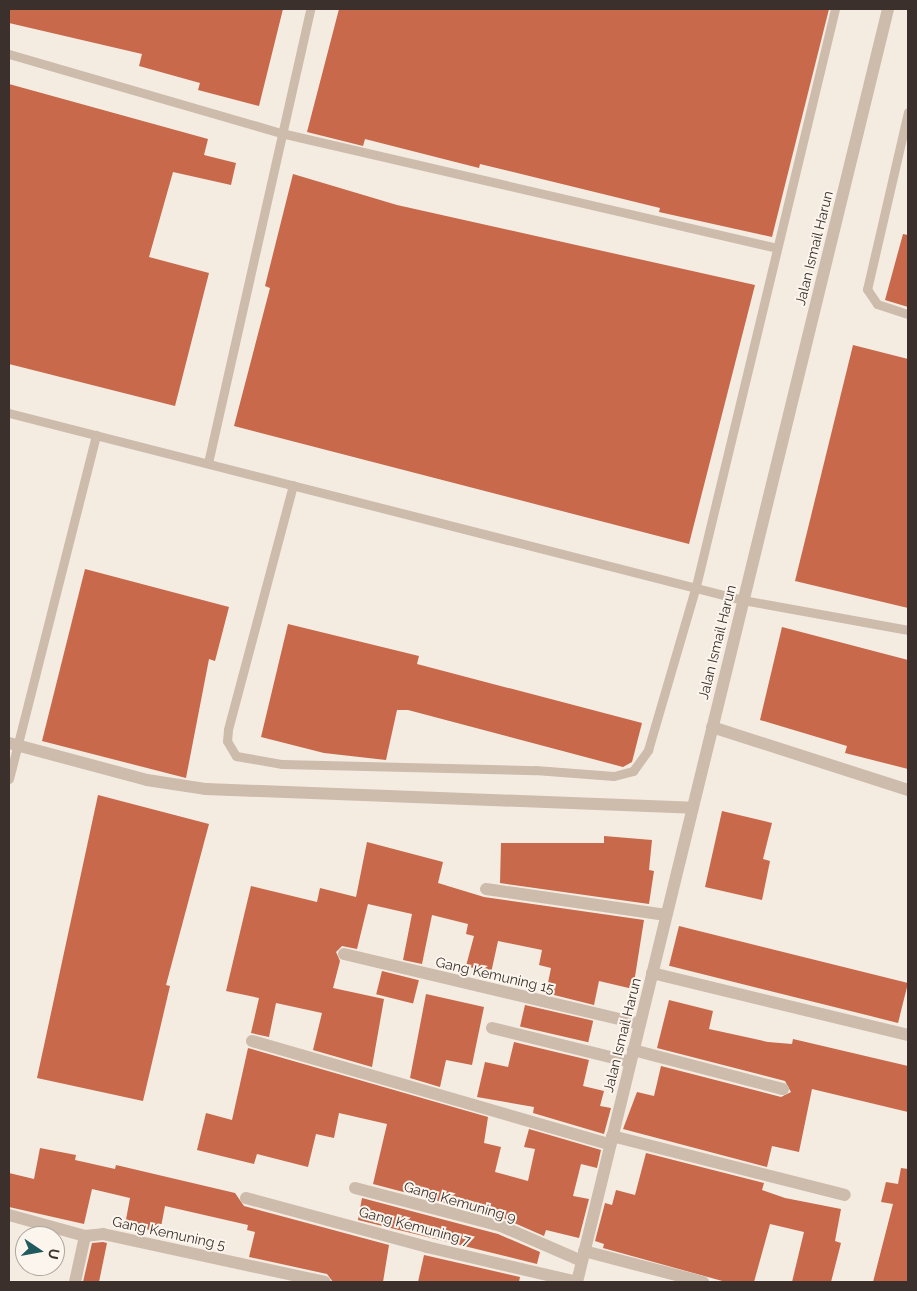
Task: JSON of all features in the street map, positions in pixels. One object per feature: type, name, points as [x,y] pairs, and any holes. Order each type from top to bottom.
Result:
[{"type":"street","name":"Jalan Ismail Harun","points":[[577,1282],[888,9]]},
{"type":"street","points":[[712,727],[908,790]]},
{"type":"street","points":[[13,744],[147,780],[206,789],[693,808]]},
{"type":"street","points":[[486,889],[666,915]]},
{"type":"street","name":"Gang Kemuning 15","points":[[344,954],[640,1024]]},
{"type":"street","points":[[652,973],[908,1035]]},
{"type":"street","points":[[492,1028],[783,1089]]},
{"type":"street","points":[[252,1041],[612,1140],[845,1195]]},
{"type":"street","name":"Gang Kemuning 9","points":[[355,1188],[501,1226],[583,1256],[702,1282]]},
{"type":"street","name":"Gang Kemuning 7","points":[[246,1198],[427,1247],[577,1282]]},
{"type":"street","name":"Gang Kemuning 5","points":[[9,1215],[84,1236],[103,1234],[325,1282]]},
{"type":"street","points":[[75,1282],[84,1236]]},
{"type":"lane","points":[[208,463],[310,9]]},
{"type":"lane","points":[[293,485],[228,730],[227,741],[236,756],[282,764],[624,775],[642,761],[648,750],[696,586],[835,9]]},
{"type":"lane","points":[[9,54],[281,133],[777,248]]},
{"type":"lane","points":[[908,112],[867,289],[877,304],[908,314]]},
{"type":"lane","points":[[9,413],[696,586],[743,600],[908,630]]},
{"type":"lane","points":[[9,779],[13,744],[96,435]]},
{"type":"building","points":[[9,9],[283,9],[259,106],[198,90],[200,83],[139,66],[142,54],[9,23]]},
{"type":"building","points":[[339,9],[829,9],[772,237],[659,212],[660,208],[480,164],[479,168],[365,139],[363,146],[307,132]]},
{"type":"building","points":[[9,84],[208,139],[204,155],[236,163],[231,185],[173,172],[149,257],[209,273],[175,406],[9,364]]},
{"type":"building","points":[[293,174],[397,205],[755,285],[689,544],[234,426],[270,288],[265,286]]},
{"type":"building","points":[[903,234],[908,235],[908,307],[885,300]]},
{"type":"building","points":[[853,345],[908,359],[908,608],[795,581]]},
{"type":"building","points":[[85,569],[229,607],[215,661],[209,659],[186,778],[42,741]]},
{"type":"building","points":[[288,624],[419,656],[417,664],[642,723],[632,762],[623,767],[408,710],[397,710],[386,760],[324,753],[261,737]]},
{"type":"building","points":[[782,627],[908,660],[908,769],[845,753],[847,746],[760,720]]},
{"type":"building","points":[[98,795],[209,824],[166,985],[170,986],[143,1101],[37,1078]]},
{"type":"building","points":[[722,811],[772,823],[763,859],[770,861],[762,900],[705,887]]},
{"type":"building","points":[[604,836],[652,840],[649,870],[654,871],[649,904],[500,883],[501,843],[604,843]]},
{"type":"building","points":[[367,842],[443,862],[438,883],[484,897],[644,920],[633,989],[599,981],[594,1005],[546,993],[551,968],[539,965],[542,950],[498,941],[491,973],[466,966],[474,936],[466,934],[468,924],[432,915],[422,964],[403,960],[412,914],[368,904],[357,949],[342,946],[336,952],[340,961],[333,988],[384,999],[372,1067],[313,1050],[322,1013],[276,1003],[269,1037],[251,1033],[259,998],[226,991],[251,886],[317,902],[320,888],[356,897]]},
{"type":"building","points":[[679,926],[908,983],[898,1023],[669,966]]},
{"type":"building","points":[[382,971],[419,980],[413,1003],[376,994]]},
{"type":"building","points":[[426,994],[484,1007],[472,1065],[446,1060],[440,1087],[410,1078]]},
{"type":"building","points":[[669,1000],[713,1011],[709,1029],[768,1042],[792,1044],[793,1039],[908,1066],[908,1112],[812,1089],[799,1152],[772,1146],[767,1167],[623,1129],[637,1092],[654,1096],[661,1066],[781,1097],[791,1092],[785,1081],[657,1048]]},
{"type":"building","points":[[525,1005],[593,1021],[588,1042],[520,1026]]},
{"type":"building","points":[[514,1042],[589,1060],[583,1086],[604,1091],[600,1106],[611,1108],[604,1134],[533,1113],[534,1107],[477,1097],[485,1062],[508,1067]]},
{"type":"building","points":[[248,1048],[488,1117],[484,1143],[501,1147],[495,1172],[528,1181],[535,1149],[524,1147],[529,1129],[601,1150],[597,1168],[581,1164],[573,1196],[589,1199],[579,1238],[546,1230],[544,1236],[503,1218],[373,1184],[387,1124],[339,1113],[334,1138],[316,1134],[308,1167],[257,1154],[254,1164],[197,1150],[206,1113],[232,1120]]},
{"type":"building","points":[[40,1148],[76,1155],[75,1160],[115,1169],[116,1165],[235,1193],[244,1206],[389,1245],[383,1282],[333,1282],[327,1274],[249,1257],[255,1232],[247,1230],[248,1225],[165,1206],[160,1232],[125,1225],[130,1198],[92,1189],[84,1224],[9,1207],[9,1173],[34,1179]]},
{"type":"building","points":[[646,1153],[764,1183],[762,1190],[785,1198],[841,1209],[835,1241],[841,1243],[831,1282],[792,1282],[804,1232],[770,1224],[754,1282],[726,1282],[603,1248],[604,1244],[595,1241],[605,1203],[612,1205],[616,1190],[635,1195]]},
{"type":"building","points":[[901,1168],[908,1169],[908,1282],[873,1282],[893,1204],[881,1202],[886,1182],[898,1184]]},
{"type":"building","points":[[362,1198],[498,1234],[540,1252],[537,1264],[358,1220]]},
{"type":"building","points":[[92,1243],[107,1243],[99,1282],[83,1282]]},
{"type":"building","points":[[424,1255],[520,1277],[519,1282],[418,1282]]}]
